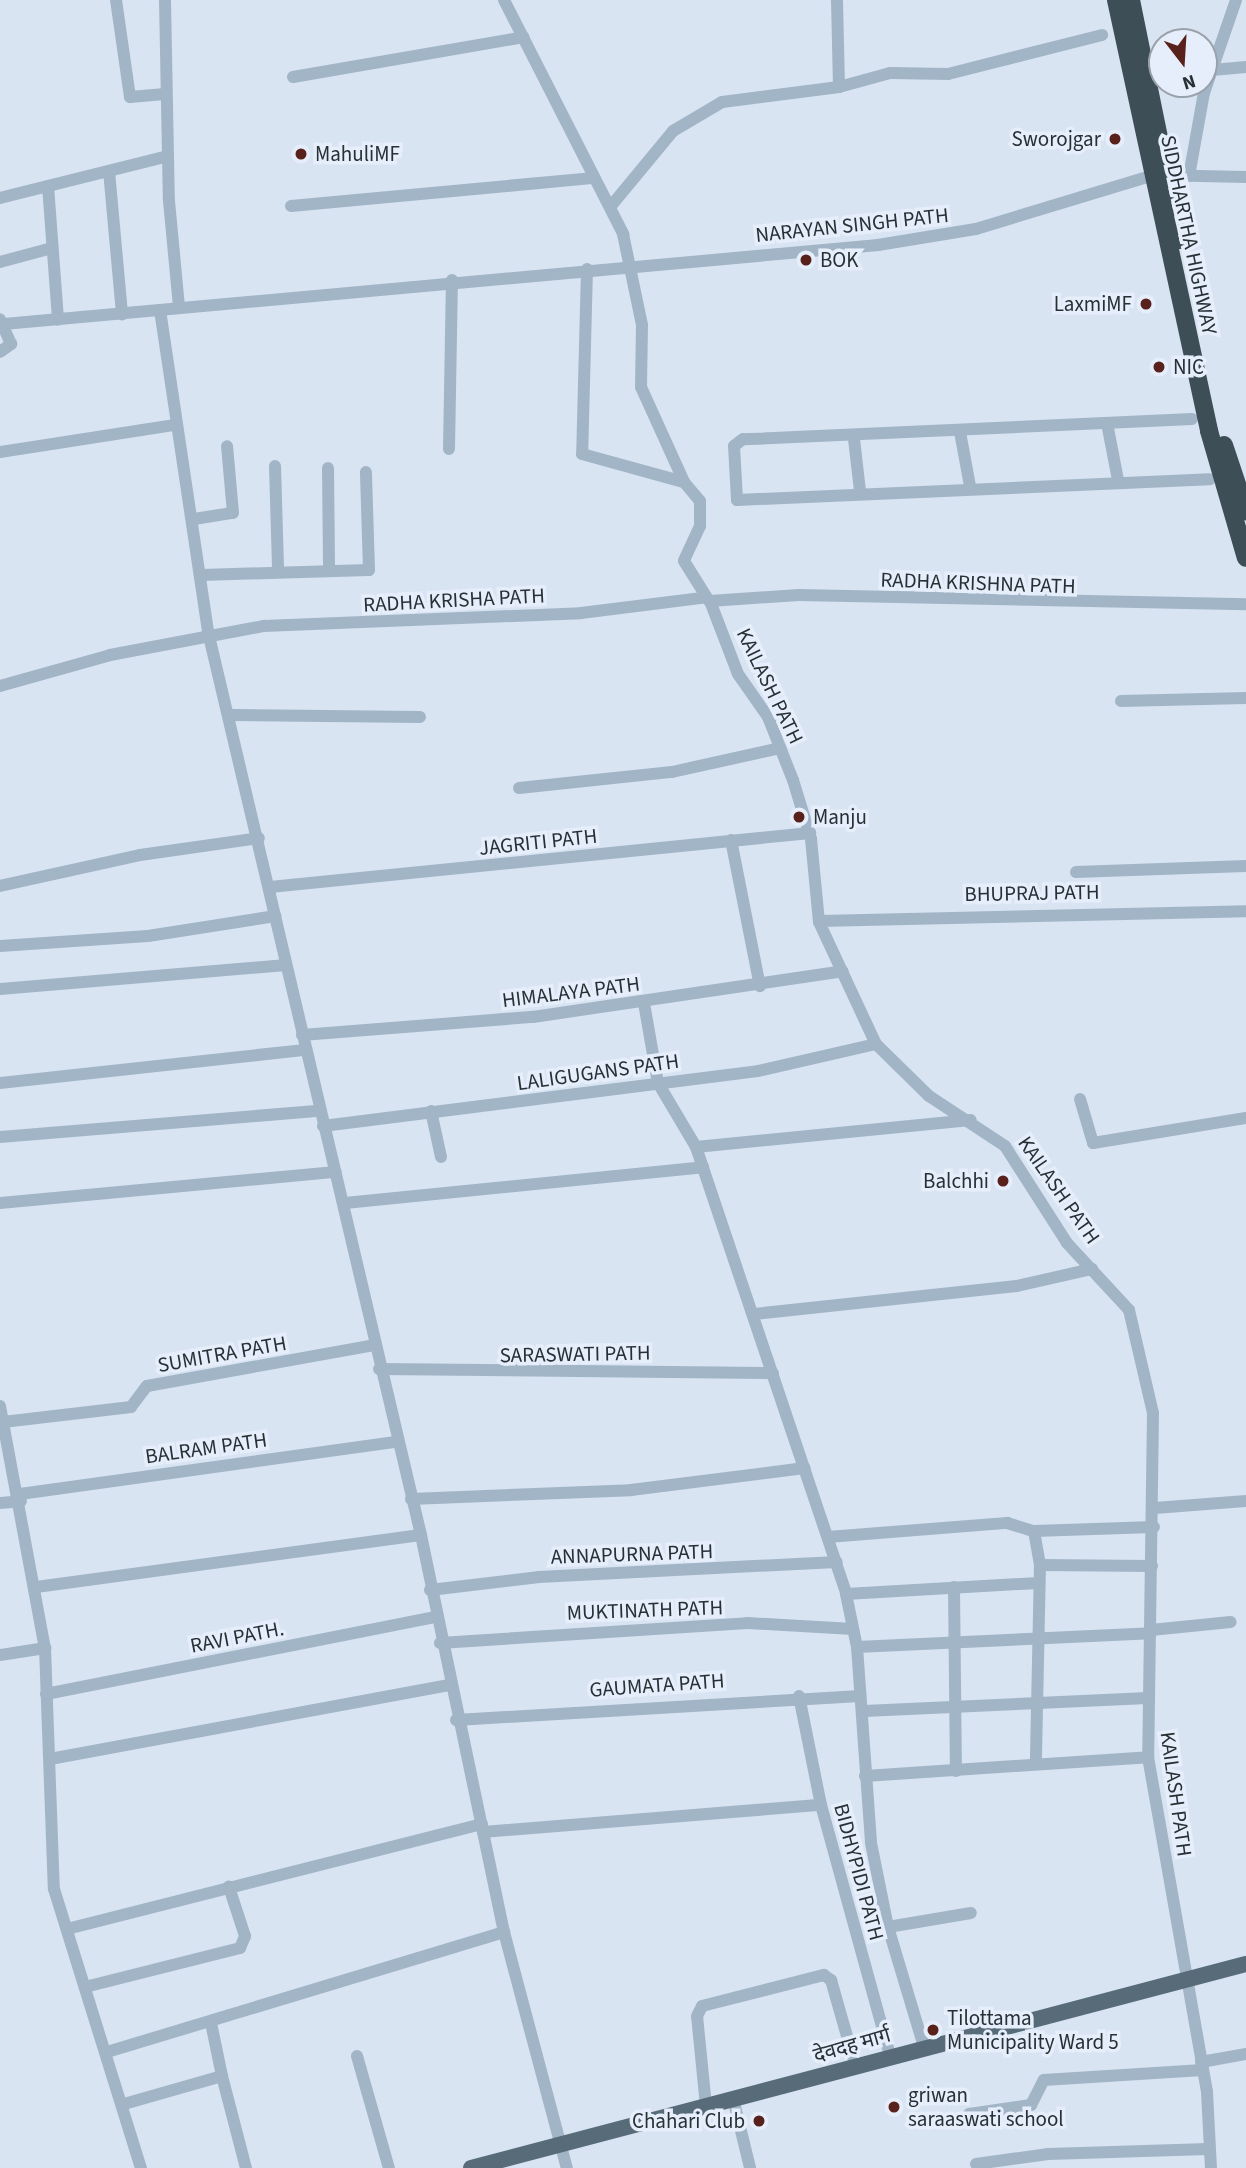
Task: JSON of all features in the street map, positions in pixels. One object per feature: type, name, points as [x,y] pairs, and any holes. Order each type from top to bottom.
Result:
[{"type":"highway","name":"SIDDHARTHA HIGHWAY","points":[[1116,0],[1161,175],[1226,454],[1246,510]]},
{"type":"highway","name":"SIDDHARTHA HIGHWAY","points":[[1131,0],[1212,442],[1246,558]]},
{"type":"main road","name":"देवदह मार्ग","points":[[471,2168],[855,2064],[1246,1964]]},
{"type":"street","points":[[116,0],[130,97],[165,94]]},
{"type":"street","points":[[165,0],[168,156],[180,307]]},
{"type":"street","points":[[504,0],[592,178],[611,206],[632,268],[642,325],[641,387],[684,482]]},
{"type":"street","points":[[837,0],[839,87]]},
{"type":"street","points":[[1218,52],[1236,0]]},
{"type":"street","points":[[611,206],[687,119],[744,96],[839,87],[890,72],[960,72],[1102,35]]},
{"type":"street","points":[[293,76],[524,37]]},
{"type":"street","points":[[1218,69],[1246,67]]},
{"type":"street","points":[[1189,176],[1206,98]]},
{"type":"street","points":[[0,198],[168,156]]},
{"type":"street","points":[[109,171],[122,314]]},
{"type":"street","name":"NARAYAN SINGH PATH","points":[[2,321],[58,320],[452,280],[632,268],[946,235],[1161,175],[1246,177]]},
{"type":"street","points":[[291,206],[592,178]]},
{"type":"street","points":[[48,186],[58,320]]},
{"type":"street","points":[[0,262],[52,248]]},
{"type":"street","points":[[587,269],[582,454],[684,482]]},
{"type":"street","points":[[449,449],[452,280]]},
{"type":"street","points":[[160,310],[175,425],[194,519],[209,636],[232,715],[319,1111],[345,1203],[379,1369],[421,1535],[434,1617],[504,1932],[567,2168]]},
{"type":"street","points":[[0,352],[11,344],[2,321]]},
{"type":"street","points":[[1192,419],[855,439],[743,439],[734,446],[737,500],[970,486],[1210,479]]},
{"type":"street","points":[[1107,423],[1118,480]]},
{"type":"street","points":[[0,452],[175,425]]},
{"type":"street","points":[[960,432],[970,486]]},
{"type":"street","points":[[855,439],[860,491]]},
{"type":"street","points":[[194,519],[233,513],[227,446]]},
{"type":"street","points":[[275,466],[278,570]]},
{"type":"street","points":[[328,468],[329,568]]},
{"type":"street","points":[[201,575],[329,568],[369,570],[366,472]]},
{"type":"street","name":"KAILASH PATH","points":[[684,482],[702,511],[684,561],[706,599],[738,674],[780,748],[810,832],[819,921],[876,1044],[929,1096],[972,1120],[1005,1146],[1067,1243],[1129,1310],[1153,1413],[1155,1508],[1148,1757],[1202,2066],[1211,2168]]},
{"type":"street","name":"RADHA KRISHNA PATH","points":[[706,599],[799,595],[1246,604]]},
{"type":"street","name":"RADHA KRISHA PATH","points":[[0,686],[209,636],[264,626],[668,606],[706,599]]},
{"type":"street","points":[[1121,701],[1246,698]]},
{"type":"street","points":[[232,715],[420,717]]},
{"type":"street","points":[[519,788],[672,772],[780,748]]},
{"type":"street","name":"JAGRITI PATH","points":[[270,887],[810,832]]},
{"type":"street","points":[[0,886],[140,855],[259,838]]},
{"type":"street","points":[[731,840],[760,986]]},
{"type":"street","points":[[1076,872],[1246,866]]},
{"type":"street","name":"BHUPRAJ PATH","points":[[819,921],[1246,911]]},
{"type":"street","points":[[0,946],[148,936],[275,916]]},
{"type":"street","points":[[0,989],[286,965]]},
{"type":"street","name":"HIMALAYA PATH","points":[[302,1035],[644,1003],[844,971]]},
{"type":"street","points":[[644,1003],[658,1083],[696,1147],[846,1594],[857,1647],[860,1696],[864,1711],[865,1776],[888,1927],[924,2047]]},
{"type":"street","name":"LALIGUGANS PATH","points":[[323,1125],[813,1061],[876,1044]]},
{"type":"street","points":[[0,1083],[305,1050]]},
{"type":"street","points":[[1080,1100],[1093,1143],[1246,1118]]},
{"type":"street","points":[[0,1137],[319,1111]]},
{"type":"street","points":[[430,1111],[441,1157]]},
{"type":"street","points":[[696,1147],[972,1120]]},
{"type":"street","points":[[345,1203],[703,1167]]},
{"type":"street","points":[[0,1203],[336,1172]]},
{"type":"street","points":[[754,1314],[1017,1286],[1091,1269]]},
{"type":"street","name":"SUMITRA PATH","points":[[3,1422],[131,1406],[146,1386],[375,1345]]},
{"type":"street","name":"SARASWATI PATH","points":[[379,1369],[772,1373]]},
{"type":"street","points":[[0,1406],[21,1497],[45,1648],[51,1868],[67,1929],[124,2104],[141,2168]]},
{"type":"street","name":"BALRAM PATH","points":[[0,1503],[21,1497],[397,1442]]},
{"type":"street","points":[[411,1499],[662,1487],[805,1468]]},
{"type":"street","points":[[1155,1508],[1246,1501]]},
{"type":"street","points":[[828,1537],[1007,1523],[1034,1531],[1154,1527]]},
{"type":"street","points":[[1034,1531],[1040,1565],[1036,1764]]},
{"type":"street","points":[[36,1587],[421,1535]]},
{"type":"street","name":"ANNAPURNA PATH","points":[[430,1590],[539,1577],[837,1562]]},
{"type":"street","points":[[1040,1565],[1152,1566]]},
{"type":"street","points":[[846,1594],[1039,1583]]},
{"type":"street","points":[[954,1587],[956,1770]]},
{"type":"street","name":"RAVI PATH.","points":[[46,1695],[434,1617]]},
{"type":"street","points":[[857,1647],[1151,1631],[1231,1622]]},
{"type":"street","name":"MUKTINATH PATH","points":[[440,1643],[747,1623],[853,1629]]},
{"type":"street","points":[[0,1655],[45,1648]]},
{"type":"street","points":[[50,1759],[449,1685]]},
{"type":"street","name":"GAUMATA PATH","points":[[456,1720],[799,1696],[860,1696]]},
{"type":"street","name":"BIDHYPIDI PATH","points":[[799,1696],[821,1805],[890,2056]]},
{"type":"street","points":[[864,1711],[1148,1698]]},
{"type":"street","points":[[865,1776],[1148,1757]]},
{"type":"street","points":[[67,1929],[229,1887],[483,1828],[821,1805]]},
{"type":"street","points":[[85,1987],[240,1948],[245,1936],[229,1887]]},
{"type":"street","points":[[888,1927],[971,1913]]},
{"type":"street","points":[[107,2052],[211,2023],[504,1932]]},
{"type":"street","points":[[706,2106],[697,2016],[702,2006],[824,1975],[831,1980],[855,2064]]},
{"type":"street","points":[[211,2023],[246,2168]]},
{"type":"street","points":[[969,2114],[1031,2105],[1044,2080],[1202,2066],[1246,2054]]},
{"type":"street","points":[[357,2056],[389,2168]]},
{"type":"street","points":[[124,2104],[222,2076]]},
{"type":"street","points":[[733,2098],[750,2168]]},
{"type":"street","points":[[976,2164],[1048,2154],[1208,2149]]},
{"type":"place","name":"Sworojgar","points":[[1115,139]]},
{"type":"place","name":"MahuliMF","points":[[301,154]]},
{"type":"place","name":"BOK","points":[[806,260]]},
{"type":"place","name":"LaxmiMF","points":[[1146,304]]},
{"type":"place","name":"NIC","points":[[1159,367]]},
{"type":"place","name":"Manju","points":[[799,817]]},
{"type":"place","name":"Balchhi","points":[[1003,1181]]},
{"type":"place","name":"Tilottama Municipality Ward 5","points":[[933,2030]]},
{"type":"place","name":"griwan saraaswati school","points":[[894,2107]]},
{"type":"place","name":"Chahari Club","points":[[759,2121]]}]
